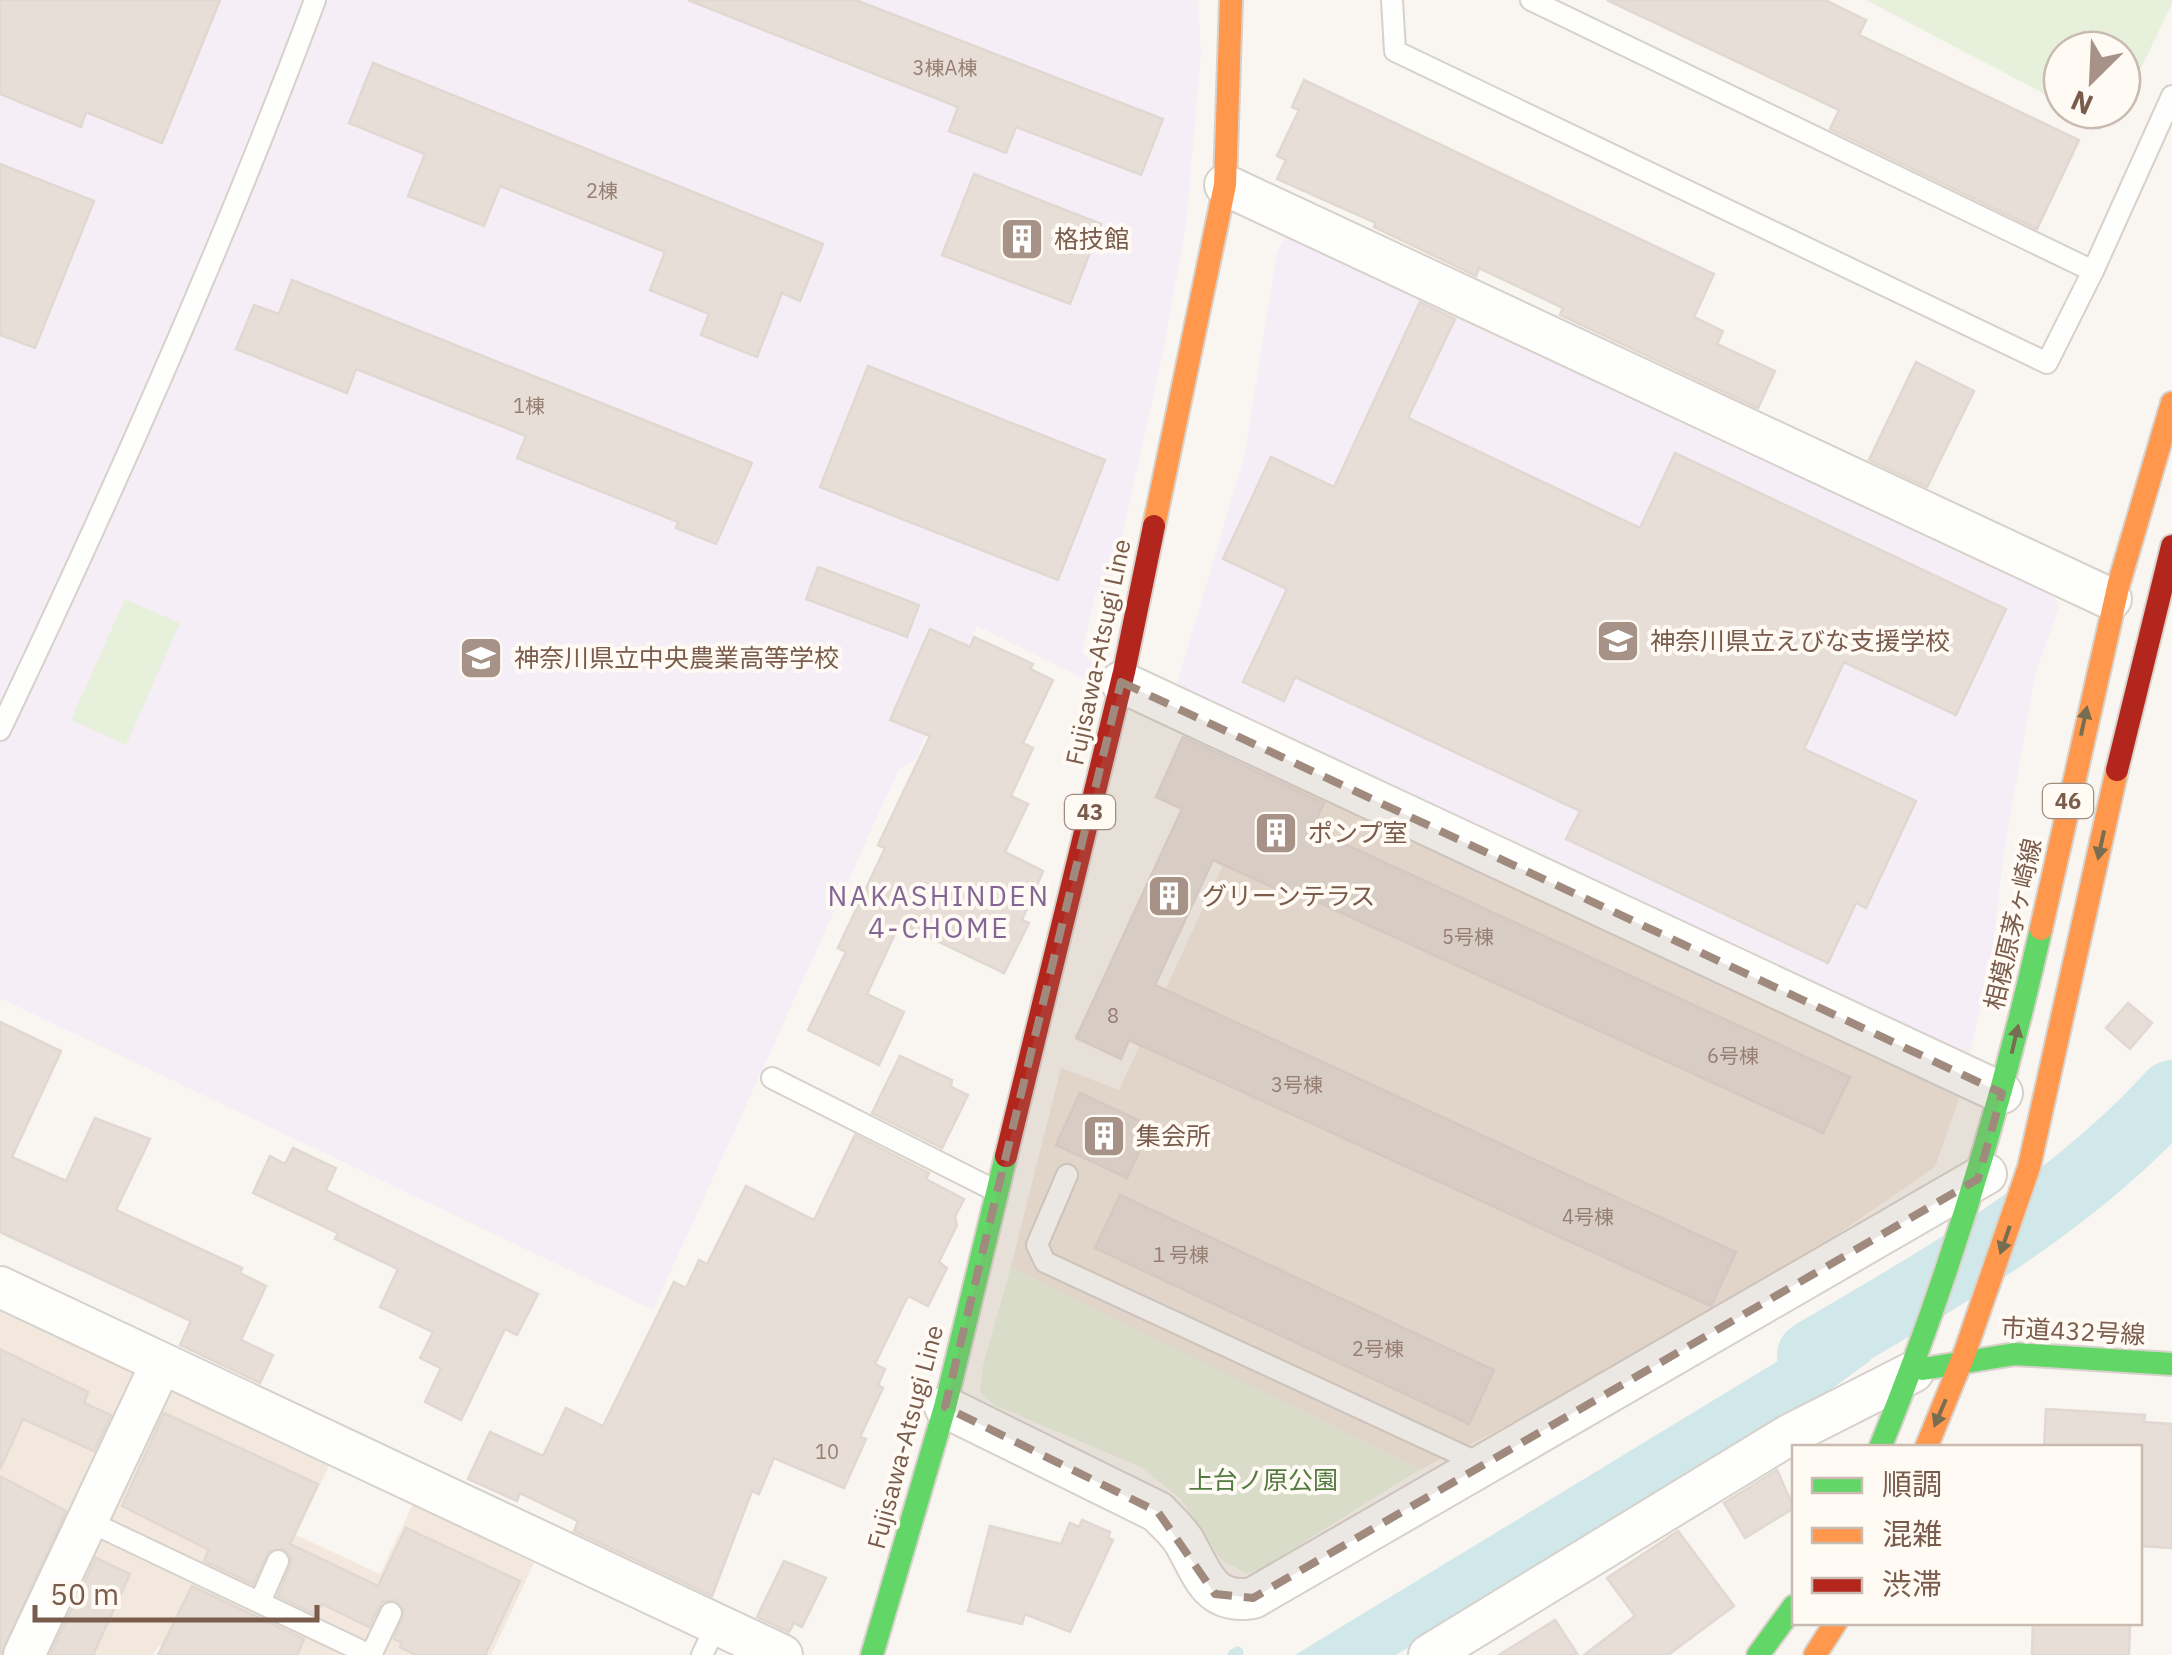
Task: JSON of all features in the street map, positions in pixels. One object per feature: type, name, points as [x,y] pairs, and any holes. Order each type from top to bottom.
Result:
[{"type":"main road","name":"Fujisawa-Atsugi Line","points":[[872,1655],[945,1407],[1122,682],[1225,185],[1231,0]]},
{"type":"main road","name":"相模原茅ヶ崎線","points":[[1920,1356],[2002,1093],[2111,599],[2172,403]]},
{"type":"main road","name":"46","points":[[1927,1445],[1980,1312],[2032,1155],[2152,614],[2172,546]]},
{"type":"main road","name":"市道432号線","points":[[1920,1356],[2018,1352],[2172,1364]]},
{"type":"main road","name":"46","points":[[1881,1445],[1920,1356]]},
{"type":"main road","points":[[1758,1655],[1792,1609]]},
{"type":"main road","points":[[1816,1655],[1834,1625]]},
{"type":"street","points":[[1225,185],[2111,599]]},
{"type":"street","points":[[1122,682],[2002,1093]]},
{"type":"street","points":[[945,1407],[1158,1512],[1183,1539],[1202,1580],[1216,1594],[1235,1601],[1254,1598],[2032,1155]]},
{"type":"street","points":[[0,1287],[709,1640],[782,1655]]},
{"type":"street","points":[[1429,1655],[1920,1356]]},
{"type":"street","points":[[24,1655],[161,1364]]},
{"type":"lane","points":[[0,730],[101,519],[212,262],[315,0]]},
{"type":"lane","points":[[1392,0],[1395,51],[2047,363],[2094,271],[2172,96]]},
{"type":"lane","points":[[1532,0],[2094,271]]},
{"type":"lane","points":[[772,1078],[998,1192]]},
{"type":"lane","points":[[1068,1175],[1038,1245],[1045,1262],[1484,1465]]},
{"type":"lane","points":[[88,1520],[370,1655],[391,1613]]},
{"type":"lane","points":[[260,1602],[278,1561]]},
{"type":"highlighted area","points":[[1121,682],[2002,1093],[1978,1179],[1253,1598],[1215,1594],[1158,1512],[945,1407]]},
{"type":"shaded area","name":"神奈川県立中央農業高等学校","points":[[0,0],[1198,0],[1201,54],[1186,225],[1162,357],[1109,594],[1095,596],[1082,653],[1093,662],[1087,680],[977,626],[914,761],[899,769],[653,1310],[0,998]]},
{"type":"shaded area","name":"神奈川県立えびな支援学校","points":[[1290,224],[2048,583],[2059,608],[2035,674],[2004,852],[1990,969],[1967,1064],[1175,690],[1244,458],[1277,253]]},
{"type":"shaded area","points":[[1268,767],[1961,1093],[1935,1167],[1705,1326],[1419,1470],[1011,1267],[1061,1068],[1119,1090]]},
{"type":"shaded area","points":[[0,1311],[330,1464],[296,1535],[380,1574],[413,1504],[534,1563],[491,1655],[181,1655],[159,1645],[153,1655],[0,1655]]},
{"type":"green space","points":[[1866,0],[2172,0],[2142,66],[2142,30],[2042,30],[2042,92]]},
{"type":"green space","points":[[125,599],[180,623],[126,745],[71,720]]},
{"type":"green space","name":"上台ノ原公園","points":[[1011,1267],[1419,1470],[1259,1570],[1247,1573],[1221,1560],[1181,1499],[1141,1467],[994,1405],[980,1392],[983,1365]]},
{"type":"water","points":[[2172,1067],[2172,1128],[2075,1222],[2055,1236],[2075,1156]]},
{"type":"water","points":[[1900,1280],[1870,1361],[1801,1411],[1396,1655],[1295,1655],[1847,1319]]},
{"type":"building","points":[[0,0],[220,0],[162,143],[86,112],[81,127],[0,94]]},
{"type":"building","points":[[688,0],[856,0],[1163,119],[1141,175],[1016,127],[1006,153],[949,131],[958,107]]},
{"type":"building","points":[[1607,0],[1825,0],[1866,20],[1859,35],[2042,122],[2042,130],[2058,130],[2079,140],[2037,229],[1830,129],[1839,110]]},
{"type":"building","points":[[373,63],[823,244],[800,301],[782,293],[757,357],[701,335],[709,314],[650,290],[665,252],[500,186],[484,226],[408,196],[425,154],[349,123]]},
{"type":"building","points":[[1304,80],[1714,274],[1694,317],[1723,331],[1717,344],[1775,371],[1758,408],[1560,315],[1563,308],[1479,268],[1476,276],[1374,227],[1376,223],[1277,179],[1286,160],[1277,156],[1299,110],[1292,107]]},
{"type":"building","points":[[0,164],[94,201],[35,348],[0,335]]},
{"type":"building","name":"格技館","points":[[974,174],[1101,224],[1070,304],[942,255]]},
{"type":"building","points":[[292,280],[752,463],[716,544],[676,528],[678,522],[517,458],[526,436],[356,369],[347,393],[236,349],[254,305],[279,314]]},
{"type":"building","points":[[1420,302],[1455,319],[1408,418],[1640,528],[1675,453],[2006,609],[1956,715],[1844,662],[1804,749],[1916,801],[1866,908],[1856,903],[1828,963],[1566,839],[1580,811],[1295,677],[1284,701],[1243,682],[1287,589],[1223,559],[1271,457],[1334,487]]},
{"type":"building","points":[[1916,362],[1974,391],[1927,487],[1869,460]]},
{"type":"building","points":[[868,366],[1105,460],[1058,580],[820,487]]},
{"type":"building","points":[[818,567],[919,605],[907,637],[806,599]]},
{"type":"building","points":[[930,629],[970,647],[974,637],[1033,664],[1030,669],[1053,680],[1023,743],[1033,748],[1011,796],[1028,804],[1005,852],[1043,871],[1022,920],[1029,923],[1004,973],[900,923],[867,994],[904,1012],[879,1065],[808,1030],[846,952],[838,948],[885,848],[878,845],[930,736],[890,720]]},
{"type":"building","points":[[1183,737],[1324,803],[1312,829],[1850,1077],[1823,1133],[1285,887],[1283,892],[1213,860],[1155,985],[1736,1252],[1711,1306],[1129,1040],[1121,1059],[1076,1038],[1182,809],[1156,797]]},
{"type":"building","points":[[2128,1003],[2152,1023],[2130,1049],[2106,1028]]},
{"type":"building","points":[[0,1022],[61,1051],[12,1157],[66,1181],[95,1118],[150,1139],[116,1210],[242,1268],[240,1273],[266,1286],[241,1340],[273,1355],[260,1383],[180,1345],[191,1321],[0,1232]]},
{"type":"building","points":[[900,1056],[952,1080],[951,1087],[968,1095],[942,1148],[872,1113]]},
{"type":"building","name":"集会所","points":[[1080,1093],[1151,1126],[1127,1178],[1056,1145]]},
{"type":"building","points":[[855,1135],[929,1173],[926,1179],[964,1199],[955,1217],[957,1225],[939,1262],[947,1268],[928,1306],[908,1296],[875,1364],[885,1369],[878,1385],[883,1388],[860,1437],[866,1439],[844,1488],[774,1458],[759,1494],[752,1491],[712,1596],[574,1531],[578,1521],[520,1493],[517,1501],[468,1479],[490,1432],[543,1456],[566,1408],[603,1426],[674,1282],[686,1288],[699,1260],[707,1264],[746,1186],[814,1220]]},
{"type":"building","points":[[293,1148],[336,1168],[326,1190],[538,1294],[517,1335],[505,1329],[461,1420],[425,1402],[441,1368],[420,1358],[433,1332],[380,1307],[398,1269],[335,1239],[338,1233],[253,1193],[270,1156],[285,1164]]},
{"type":"building","points":[[1120,1195],[1494,1370],[1469,1424],[1095,1248]]},
{"type":"building","points":[[0,1349],[88,1392],[84,1403],[111,1415],[94,1451],[23,1419],[0,1469]]},
{"type":"building","points":[[2046,1409],[2145,1415],[2144,1422],[2172,1424],[2172,1548],[2142,1546],[2142,1445],[2044,1445]]},
{"type":"building","points":[[164,1413],[318,1484],[290,1544],[378,1586],[406,1528],[520,1581],[485,1655],[416,1655],[400,1647],[402,1643],[394,1639],[404,1611],[396,1600],[382,1602],[369,1627],[322,1604],[315,1614],[278,1596],[292,1560],[284,1549],[269,1551],[253,1584],[204,1561],[209,1550],[122,1506]]},
{"type":"building","points":[[1777,1470],[1792,1509],[1745,1538],[1724,1503]]},
{"type":"building","points":[[0,1476],[66,1511],[1,1655],[0,1655]]},
{"type":"building","points":[[1082,1520],[1110,1532],[1108,1538],[1113,1540],[1070,1632],[1025,1614],[1022,1624],[968,1611],[990,1526],[1061,1544],[1070,1523],[1079,1527]]},
{"type":"building","points":[[1678,1531],[1734,1606],[1668,1655],[1584,1655],[1635,1616],[1607,1578]]},
{"type":"building","points":[[96,1558],[130,1574],[93,1655],[50,1655]]},
{"type":"building","points":[[784,1561],[826,1578],[802,1627],[794,1623],[789,1632],[757,1617]]},
{"type":"building","points":[[192,1586],[304,1639],[297,1655],[158,1655]]},
{"type":"building","points":[[1555,1620],[1578,1655],[1499,1655]]},
{"type":"building","points":[[2033,1625],[2130,1625],[2129,1655],[2032,1655]]},
{"type":"waterway","points":[[1811,1355],[1955,1269],[2047,1206],[2091,1171],[2172,1094]]},
{"type":"waterway","points":[[1233,1655],[1238,1652]]},
{"type":"traffic: fast","points":[[1881,1445],[1929,1321],[1971,1192],[2009,1061],[2041,929]]},
{"type":"traffic: fast","points":[[872,1655],[945,1407],[1006,1156]]},
{"type":"traffic: fast","points":[[1923,1369],[2015,1354],[2172,1364]]},
{"type":"traffic: fast","points":[[1758,1655],[1792,1609]]},
{"type":"traffic: slow","points":[[1154,526],[1225,185],[1231,0]]},
{"type":"traffic: slow","points":[[2041,929],[2119,583],[2172,403]]},
{"type":"traffic: slow","points":[[1927,1445],[1964,1355],[2029,1167],[2117,770]]},
{"type":"traffic: slow","points":[[1815,1655],[1834,1625]]},
{"type":"traffic: jam","points":[[1006,1156],[1124,672],[1154,526]]},
{"type":"traffic: jam","points":[[2117,770],[2172,546]]},
{"type":"place","name":"格技館","points":[[1022,239]]},
{"type":"place","name":"神奈川県立えびな支援学校","points":[[1618,641]]},
{"type":"place","name":"神奈川県立中央農業高等学校","points":[[481,658]]},
{"type":"place","name":"ポンプ室","points":[[1276,833]]},
{"type":"place","name":"グリーンテラス","points":[[1169,896]]},
{"type":"place","name":"集会所","points":[[1104,1136]]},
{"type":"district","name":"NAKASHINDEN 4-CHOME","points":[[939,912]]}]
